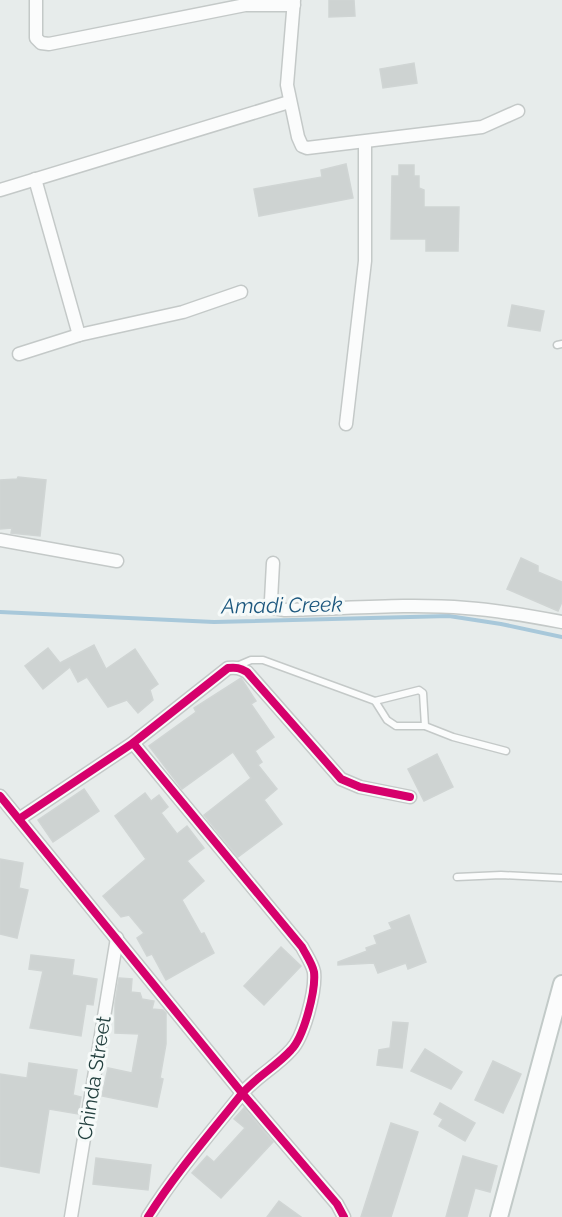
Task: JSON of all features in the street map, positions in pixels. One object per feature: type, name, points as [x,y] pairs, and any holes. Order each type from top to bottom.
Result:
[{"type":"street","points":[[36,0],[36,38],[41,43],[49,44],[245,5],[294,3],[287,85],[298,137],[302,146],[307,148],[482,127],[518,111]]},
{"type":"street","points":[[0,189],[289,102]]},
{"type":"street","points":[[346,424],[364,273],[365,142]]},
{"type":"street","points":[[34,179],[79,336]]},
{"type":"street","points":[[19,354],[79,336],[183,312],[241,292]]},
{"type":"street","points":[[0,540],[117,561]]},
{"type":"street","points":[[273,563],[271,600],[274,608],[285,610],[464,608],[512,612],[562,622]]},
{"type":"street","points":[[19,819],[133,743],[228,669],[234,668],[241,668],[247,672],[341,778],[360,787],[410,797]]},
{"type":"street","points":[[133,743],[302,947],[313,969],[312,994],[299,1039],[292,1050],[242,1094],[183,1167],[148,1217]]},
{"type":"street","points":[[0,796],[242,1094],[337,1204],[344,1217]]},
{"type":"street","name":"Chinda Street","points":[[71,1217],[117,938]]},
{"type":"street","points":[[499,1217],[559,1006],[562,984]]},
{"type":"lane","points":[[234,668],[251,660],[262,660],[375,701],[419,690],[423,693],[425,726]]},
{"type":"lane","points":[[375,701],[390,724],[425,726],[453,737],[506,751]]},
{"type":"lane","points":[[457,877],[501,875],[562,878]]},
{"type":"building","points":[[329,0],[354,0],[355,16],[329,17]]},
{"type":"building","points":[[414,63],[417,83],[383,88],[380,69]]},
{"type":"building","points":[[346,164],[353,198],[259,216],[254,189],[322,177],[321,170]]},
{"type":"building","points":[[399,165],[414,165],[414,176],[419,176],[419,188],[424,190],[424,207],[459,207],[458,251],[426,251],[426,239],[391,239],[392,176],[399,176]]},
{"type":"building","points":[[512,305],[544,311],[540,331],[508,326]]},
{"type":"building","points":[[18,477],[46,480],[40,536],[11,533],[12,528],[0,529],[0,480],[17,479]]},
{"type":"building","points":[[521,558],[538,566],[538,572],[562,582],[562,602],[558,611],[507,589]]},
{"type":"building","points":[[94,645],[106,669],[135,649],[158,684],[150,690],[153,700],[138,713],[127,700],[108,707],[87,677],[78,682],[70,667],[43,689],[25,666],[48,648],[60,663]]},
{"type":"building","points":[[241,678],[256,701],[251,704],[274,737],[255,751],[262,762],[258,765],[277,789],[264,800],[282,824],[238,857],[204,815],[251,778],[233,752],[182,789],[149,746],[196,712],[194,708]]},
{"type":"building","points":[[437,754],[453,787],[424,801],[408,769]]},
{"type":"building","points":[[84,789],[99,811],[53,842],[38,820]]},
{"type":"building","points":[[145,793],[151,801],[159,795],[168,807],[161,813],[177,834],[187,826],[204,848],[187,861],[204,881],[182,900],[214,953],[166,980],[152,954],[147,956],[137,938],[144,933],[129,915],[121,917],[103,896],[146,859],[115,816]]},
{"type":"building","points":[[0,859],[23,863],[19,888],[28,890],[17,938],[0,934]]},
{"type":"building","points":[[409,915],[426,962],[408,969],[406,963],[378,973],[374,963],[338,965],[338,962],[367,951],[366,948],[377,944],[374,936],[392,929],[389,923]]},
{"type":"building","points":[[281,947],[301,966],[264,1005],[244,986]]},
{"type":"building","points":[[31,955],[74,960],[72,975],[97,979],[93,1005],[86,1004],[81,1036],[30,1028],[43,971],[29,969]]},
{"type":"building","points":[[119,978],[132,979],[131,992],[140,993],[142,999],[154,1001],[152,1009],[163,1010],[166,1013],[166,1044],[160,1078],[163,1079],[157,1107],[102,1096],[108,1068],[132,1073],[139,1034],[115,1033],[115,1003]]},
{"type":"building","points":[[393,1022],[408,1023],[402,1068],[377,1065],[379,1050],[390,1048]]},
{"type":"building","points":[[425,1049],[462,1072],[451,1089],[411,1071]]},
{"type":"building","points":[[493,1061],[521,1074],[503,1113],[475,1100]]},
{"type":"building","points":[[29,1063],[77,1070],[73,1095],[81,1097],[78,1114],[49,1109],[39,1173],[0,1166],[0,1074],[27,1078]]},
{"type":"building","points":[[440,1103],[475,1123],[465,1141],[439,1126],[443,1119],[434,1114]]},
{"type":"building","points":[[244,1108],[273,1142],[221,1198],[192,1173],[207,1156],[214,1162],[245,1128],[234,1119]]},
{"type":"building","points":[[391,1123],[418,1132],[391,1217],[361,1217]]},
{"type":"building","points":[[463,1156],[497,1166],[490,1192],[475,1188],[467,1217],[446,1217]]},
{"type":"building","points":[[96,1158],[151,1165],[148,1190],[93,1184]]},
{"type":"building","points":[[279,1201],[301,1217],[267,1217]]},
{"type":"waterway","name":"Amadi Creek","points":[[0,612],[214,622],[449,616],[562,637]]},
{"type":"cycle path","points":[[19,819],[133,743],[228,668],[238,668],[247,672],[341,779],[360,787],[410,797]]},
{"type":"cycle path","points":[[133,743],[302,947],[314,972],[308,1013],[296,1044],[240,1096],[181,1170],[148,1217]]},
{"type":"cycle path","points":[[0,796],[242,1093],[337,1204],[344,1217]]}]
